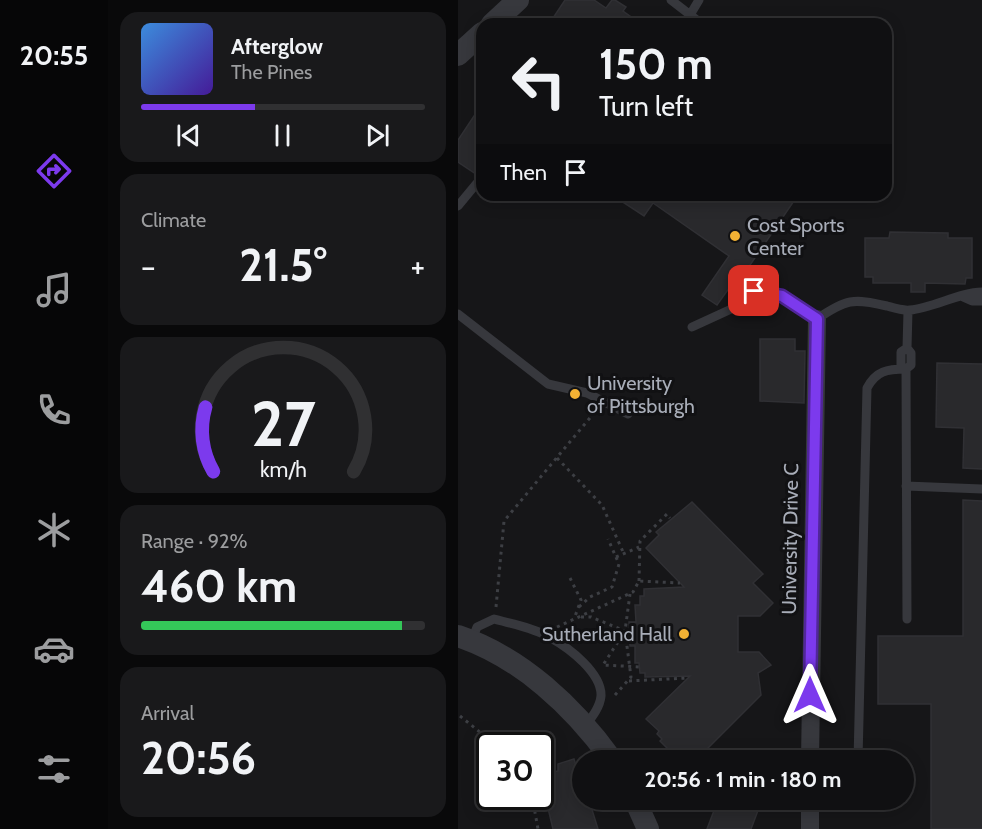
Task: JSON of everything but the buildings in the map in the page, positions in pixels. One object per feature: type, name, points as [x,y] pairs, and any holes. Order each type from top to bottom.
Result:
[{"type":"street","points":[[498,18],[518,0]]},
{"type":"street","points":[[458,56],[476,39]]},
{"type":"street","name":"University Drive C","points":[[810,750],[817,319]]},
{"type":"street","points":[[465,638],[502,656],[542,685],[585,727],[604,750]]},
{"type":"street","points":[[639,810],[648,829]]},
{"type":"street","points":[[810,810],[810,829]]},
{"type":"lane","points":[[671,0],[694,18]]},
{"type":"lane","points":[[690,15],[699,0]]},
{"type":"lane","points":[[458,206],[476,184]]},
{"type":"lane","points":[[692,327],[740,304],[754,291],[782,296],[817,319],[840,304],[857,299],[908,311],[963,297],[972,292],[983,292]]},
{"type":"lane","points":[[963,297],[972,301],[983,301]]},
{"type":"lane","points":[[906,369],[901,366],[901,352],[907,348],[908,311]]},
{"type":"lane","points":[[458,314],[548,384],[587,393],[628,414]]},
{"type":"lane","points":[[858,750],[864,418],[867,388],[874,375],[890,369],[906,369]]},
{"type":"lane","points":[[906,369],[907,619]]},
{"type":"lane","points":[[906,486],[983,489]]},
{"type":"lane","points":[[465,638],[477,627],[494,618],[551,637],[577,657],[594,675],[601,696],[595,713],[585,727]]},
{"type":"path","points":[[496,607],[504,521],[594,412]]},
{"type":"path","points":[[557,458],[602,505],[624,554]]},
{"type":"path","points":[[615,695],[630,677],[625,631],[630,594],[639,581],[640,542],[667,514],[670,518]]},
{"type":"path","points":[[579,607],[590,597],[612,587],[619,564],[608,539]]},
{"type":"path","points":[[616,557],[640,547]]},
{"type":"path","points":[[570,578],[581,600],[574,619]]},
{"type":"path","points":[[639,581],[680,584]]},
{"type":"path","points":[[555,628],[630,594]]},
{"type":"path","points":[[579,617],[591,617],[625,631]]},
{"type":"path","points":[[625,631],[603,665],[640,667]]},
{"type":"path","points":[[627,681],[688,678]]},
{"type":"path","points":[[460,716],[480,732]]},
{"type":"path","points":[[535,810],[539,829]]},
{"type":"place","name":"Cost Sports Center","points":[[735,236]]},
{"type":"place","name":"University of Pittsburgh","points":[[575,394]]},
{"type":"place","name":"Sutherland Hall","points":[[684,634]]},
{"type":"route","points":[[754,291],[782,296],[817,319],[810,695]]}]
